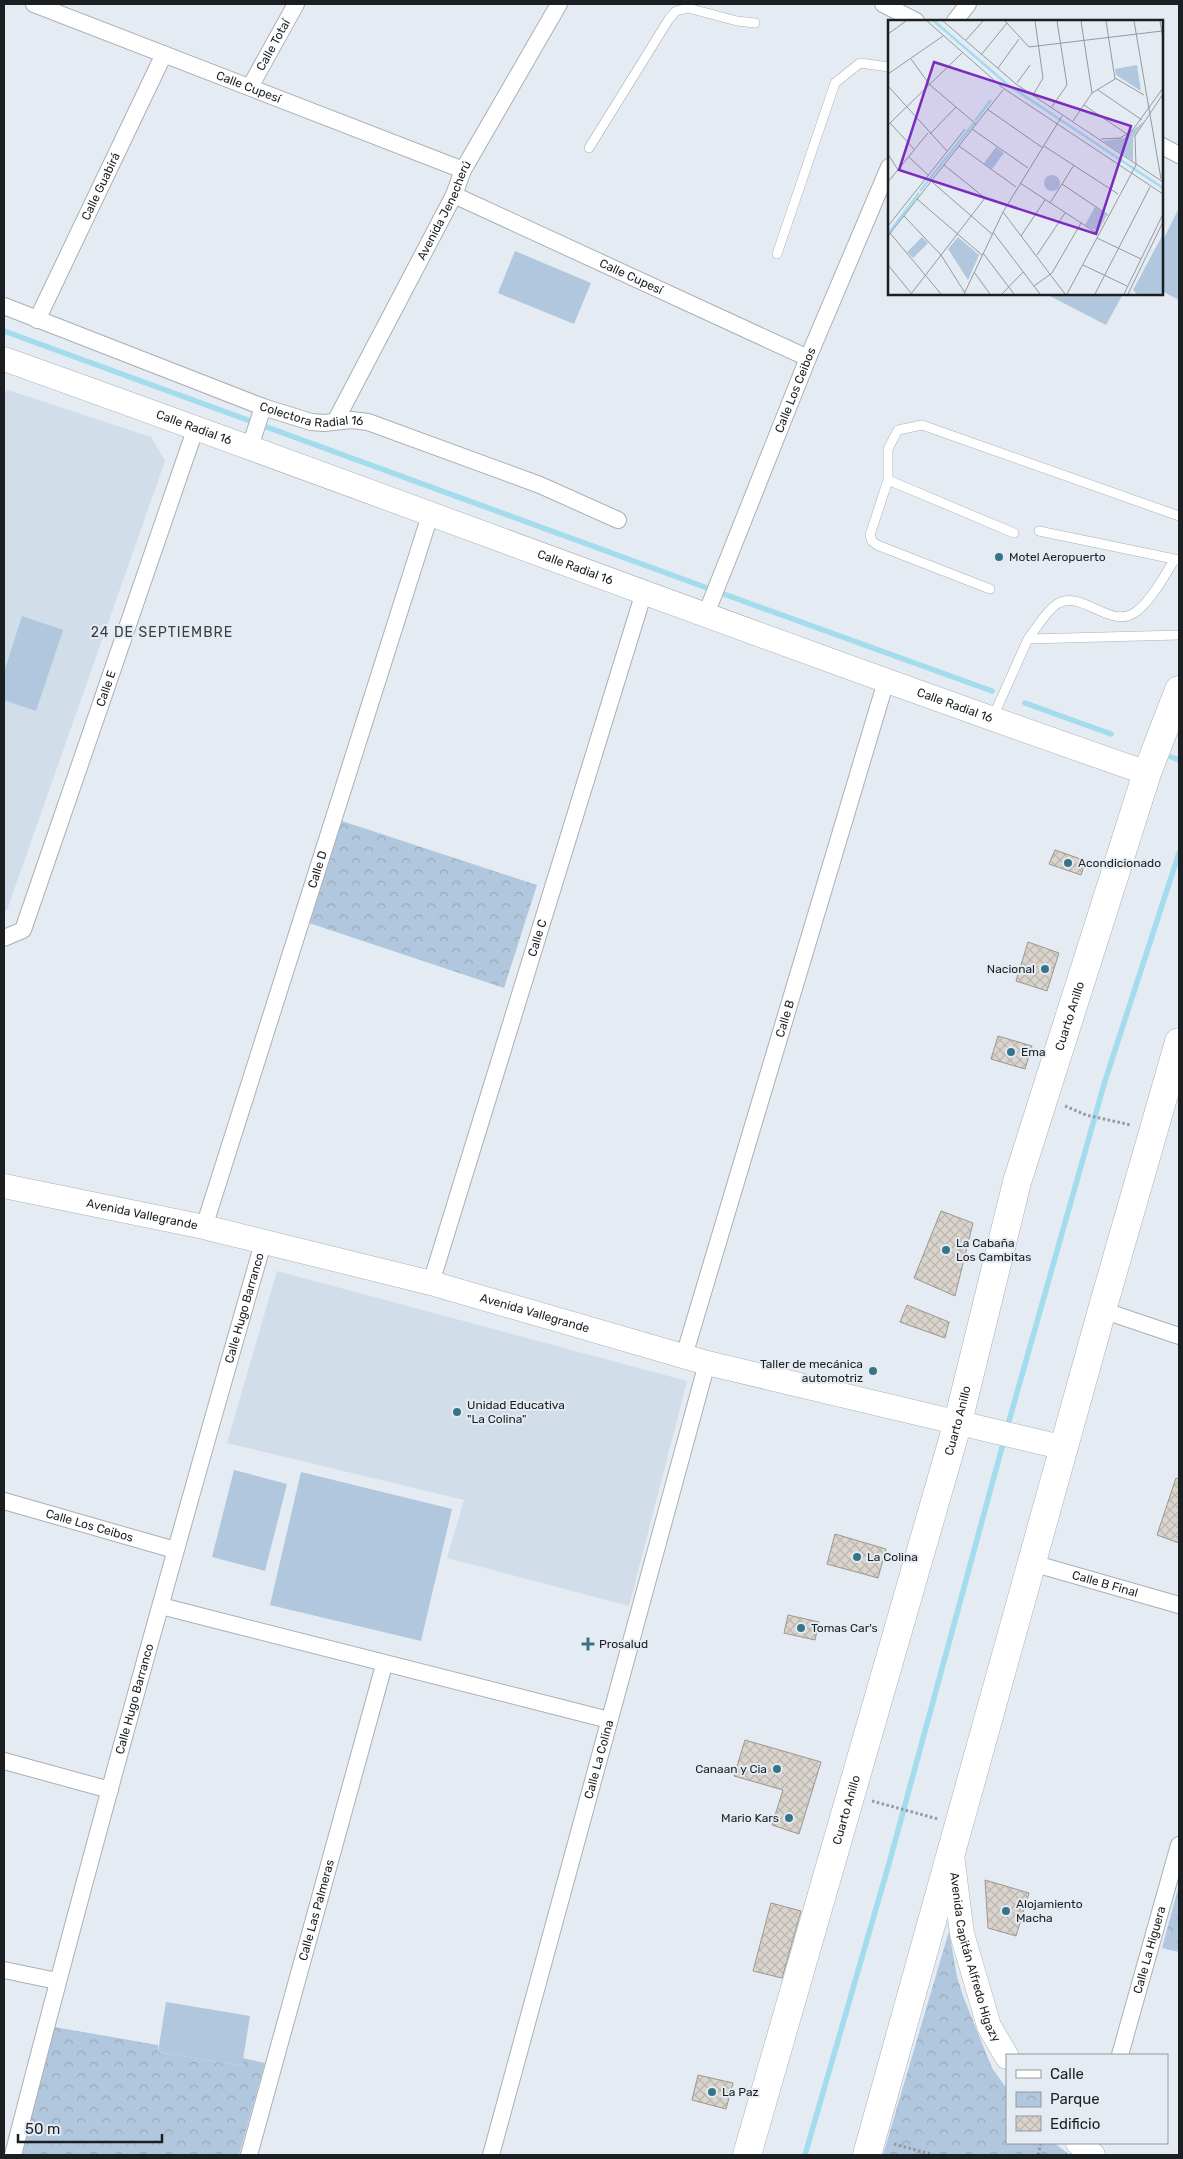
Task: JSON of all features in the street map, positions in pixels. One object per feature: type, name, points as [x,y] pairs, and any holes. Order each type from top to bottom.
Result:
[{"type":"highway","name":"Cuarto Anillo","points":[[747,2155],[958,1422],[1017,1182],[1147,773],[1179,690]]},
{"type":"highway","points":[[867,2155],[1102,1310],[1173,1085],[1179,1042]]},
{"type":"street","name":"Calle Cupesí","points":[[34,4],[463,170]]},
{"type":"street","name":"Calle Totaí","points":[[250,87],[296,4]]},
{"type":"street","name":"Avenida Jenecherú","points":[[336,420],[454,195],[463,170],[559,4]]},
{"type":"street","points":[[883,4],[914,20]]},
{"type":"street","points":[[956,20],[968,4]]},
{"type":"street","name":"Calle Guabirá","points":[[37,320],[164,54]]},
{"type":"street","points":[[1163,147],[1179,155]]},
{"type":"street","name":"Calle Los Ceibos","points":[[706,614],[808,358],[888,169]]},
{"type":"street","name":"Calle Cupesí","points":[[454,195],[808,358]]},
{"type":"street","name":"Colectora Radial 16","points":[[4,306],[262,411],[311,422],[324,423],[336,420],[368,422],[540,484],[618,520]]},
{"type":"street","name":"Calle Radial 16","points":[[4,359],[196,427],[252,440],[431,512],[644,592],[886,681],[1147,773]]},
{"type":"street","points":[[252,440],[262,411]]},
{"type":"street","name":"Calle E","points":[[4,938],[23,930],[196,427]]},
{"type":"street","name":"Calle D","points":[[204,1227],[431,512]]},
{"type":"street","name":"Calle C","points":[[431,1283],[644,592]]},
{"type":"street","name":"Calle B","points":[[684,1356],[886,681]]},
{"type":"street","name":"Avenida Vallegrande","points":[[4,1186],[204,1227],[431,1283],[707,1363],[1064,1448]]},
{"type":"street","name":"Calle Hugo Barranco","points":[[13,2155],[58,1981],[175,1550],[263,1242]]},
{"type":"street","points":[[1102,1310],[1179,1336]]},
{"type":"street","name":"Calle La Colina","points":[[491,2155],[707,1363]]},
{"type":"street","name":"Calle Los Ceibos","points":[[4,1500],[175,1550]]},
{"type":"street","name":"Calle B Final","points":[[1032,1563],[1179,1605]]},
{"type":"street","points":[[160,1606],[609,1720]]},
{"type":"street","name":"Calle Las Palmeras","points":[[249,2155],[384,1664]]},
{"type":"street","points":[[4,1761],[110,1790]]},
{"type":"street","name":"Calle La Higuera","points":[[1120,2054],[1179,1845]]},
{"type":"street","name":"Avenida Capitán Alfredo Higazy","points":[[952,1854],[962,1934],[989,2026],[1006,2055]]},
{"type":"street","points":[[4,1970],[58,1981]]},
{"type":"lane","points":[[590,148],[669,19],[676,11],[688,8],[738,21],[755,23]]},
{"type":"lane","points":[[777,254],[835,83],[860,63],[888,67]]},
{"type":"lane","points":[[990,589],[877,545],[872,541],[870,535],[888,480],[888,449],[898,430],[922,425],[1179,516]]},
{"type":"lane","points":[[888,480],[1014,534]]},
{"type":"lane","points":[[992,719],[1028,639],[1056,604],[1074,601],[1114,617],[1136,612],[1177,560],[1039,531]]},
{"type":"lane","points":[[1028,639],[1179,635]]},
{"type":"path","points":[[1075,1110],[1112,1122],[1125,1124]]},
{"type":"path","points":[[896,1807],[923,1814]]},
{"type":"path","points":[[894,2144],[934,2155]]},
{"type":"shaded area","points":[[8,390],[151,437],[165,461],[7,910],[4,912],[4,393]]},
{"type":"shaded area","name":"Unidad Educativa \"La Colina\"","points":[[277,1271],[687,1381],[629,1606],[447,1558],[464,1500],[227,1443]]},
{"type":"green space","points":[[1179,208],[1179,300],[1163,292],[1163,240]]},
{"type":"green space","points":[[515,251],[591,283],[574,324],[498,293]]},
{"type":"green space","points":[[1048,295],[1122,295],[1106,325]]},
{"type":"green space","points":[[22,616],[63,630],[36,711],[4,700],[4,672]]},
{"type":"green space","points":[[342,821],[537,885],[504,988],[309,923]]},
{"type":"green space","points":[[234,1470],[287,1484],[265,1571],[212,1557]]},
{"type":"green space","points":[[301,1472],[452,1509],[421,1641],[270,1605]]},
{"type":"green space","points":[[1179,1885],[1179,1952],[1162,1948]]},
{"type":"green space","points":[[949,1931],[957,1977],[963,1996],[992,2068],[1006,2088],[1006,2144],[1055,2144],[1070,2155],[883,2155]]},
{"type":"green space","points":[[166,2002],[250,2016],[242,2066],[158,2052]]},
{"type":"green space","points":[[54,2027],[158,2045],[158,2052],[242,2066],[243,2058],[265,2063],[239,2155],[22,2155]]},
{"type":"building","name":"Acondicionado","points":[[1055,850],[1086,861],[1081,875],[1049,864]]},
{"type":"building","points":[[1028,942],[1059,953],[1047,991],[1016,981]]},
{"type":"building","name":"Ema","points":[[998,1036],[1032,1046],[1025,1069],[991,1059]]},
{"type":"building","name":"La Cabaña Los Cambitas","points":[[941,1211],[973,1223],[955,1296],[914,1278]]},
{"type":"building","points":[[907,1305],[949,1322],[945,1338],[900,1322]]},
{"type":"building","points":[[1176,1478],[1179,1479],[1179,1543],[1157,1535]]},
{"type":"building","name":"La Colina","points":[[835,1534],[886,1549],[878,1578],[827,1564]]},
{"type":"building","name":"Tomas Car's","points":[[788,1615],[819,1622],[815,1640],[784,1633]]},
{"type":"building","name":"Canaan y Cia","points":[[745,1740],[821,1762],[799,1834],[772,1825],[783,1790],[734,1776]]},
{"type":"building","name":"Alojamiento Macha","points":[[985,1880],[1029,1893],[1016,1936],[988,1928]]},
{"type":"building","points":[[771,1903],[801,1911],[782,1978],[753,1971]]},
{"type":"building","name":"La Paz","points":[[698,2075],[733,2083],[726,2109],[692,2100]]},
{"type":"waterway","points":[[4,331],[710,589]]},
{"type":"waterway","points":[[721,593],[992,691]]},
{"type":"waterway","points":[[1025,703],[1111,734]]},
{"type":"waterway","points":[[1171,757],[1179,760]]},
{"type":"waterway","points":[[1007,1428],[1105,1081],[1179,853]]},
{"type":"waterway","points":[[805,2155],[890,1860],[1004,1440]]},
{"type":"place","name":"Motel Aeropuerto","points":[[999,557]]},
{"type":"place","name":"Acondicionado","points":[[1068,863]]},
{"type":"place","name":"Nacional","points":[[1045,969]]},
{"type":"place","name":"Ema","points":[[1011,1052]]},
{"type":"place","name":"La Cabaña Los Cambitas","points":[[946,1250]]},
{"type":"place","name":"Taller de mecánica automotriz","points":[[873,1371]]},
{"type":"place","name":"Unidad Educativa \"La Colina\"","points":[[457,1412]]},
{"type":"place","name":"La Colina","points":[[857,1557]]},
{"type":"place","name":"Tomas Car's","points":[[801,1628]]},
{"type":"place","name":"Prosalud","points":[[588,1644]]},
{"type":"place","name":"Canaan y Cia","points":[[777,1769]]},
{"type":"place","name":"Mario Kars","points":[[789,1818]]},
{"type":"place","name":"Alojamiento Macha","points":[[1006,1911]]},
{"type":"place","name":"La Paz","points":[[712,2092]]},
{"type":"district","name":"24 DE SEPTIEMBRE","points":[[162,632]]}]
